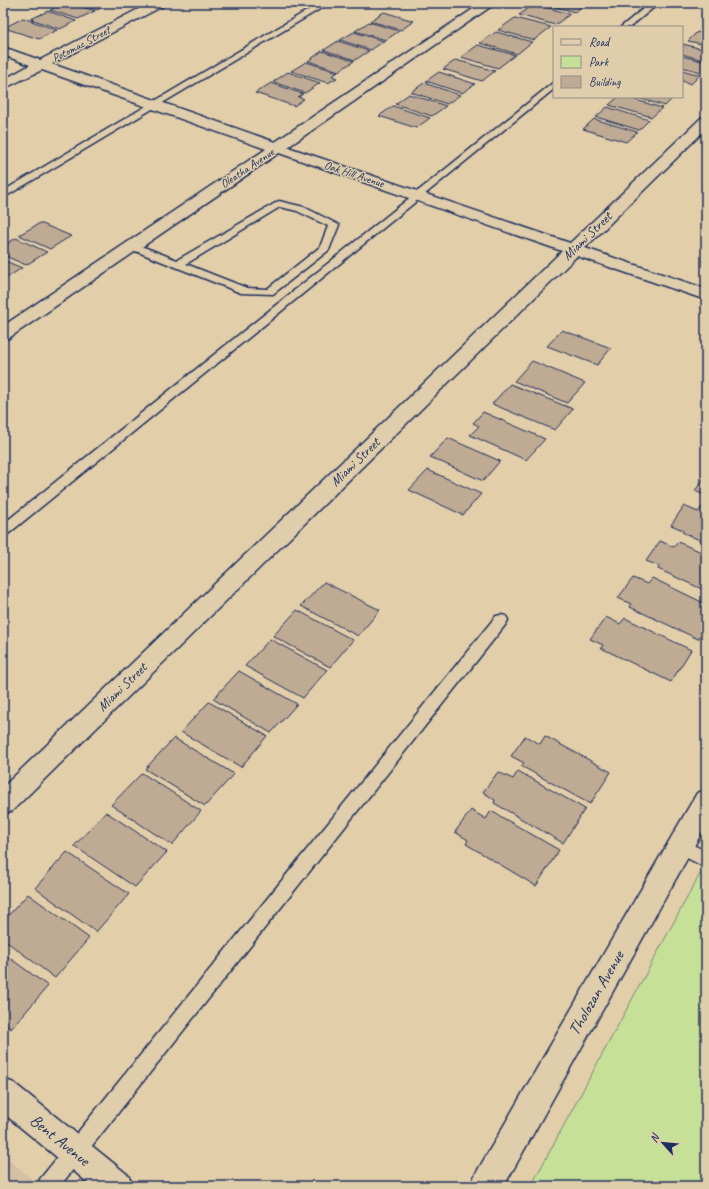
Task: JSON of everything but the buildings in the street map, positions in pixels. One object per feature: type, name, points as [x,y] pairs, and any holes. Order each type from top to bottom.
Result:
[{"type":"street","name":"Potomac Street","points":[[3,85],[159,3]]},
{"type":"street","name":"Oleatha Avenue","points":[[3,334],[490,3]]},
{"type":"street","name":"Oak Hill Avenue","points":[[3,51],[276,148],[418,195],[706,296]]},
{"type":"street","name":"Miami Street","points":[[3,803],[706,121]]},
{"type":"street","name":"Tholozan Avenue","points":[[486,1186],[706,801]]},
{"type":"street","name":"Bent Avenue","points":[[3,1094],[117,1186]]},
{"type":"lane","points":[[3,5],[7,3]]},
{"type":"lane","points":[[3,195],[326,3]]},
{"type":"lane","points":[[626,26],[655,3]]},
{"type":"lane","points":[[3,531],[553,86]]},
{"type":"lane","points":[[132,246],[245,291],[269,292],[325,248],[334,225],[300,209],[280,204],[178,264]]},
{"type":"lane","points":[[47,1186],[501,620]]},
{"type":"lane","points":[[680,846],[706,860]]},
{"type":"shaded area","points":[[3,1155],[40,1186],[3,1186]]},
{"type":"green space","points":[[701,872],[706,874],[706,1186],[531,1186]]}]
